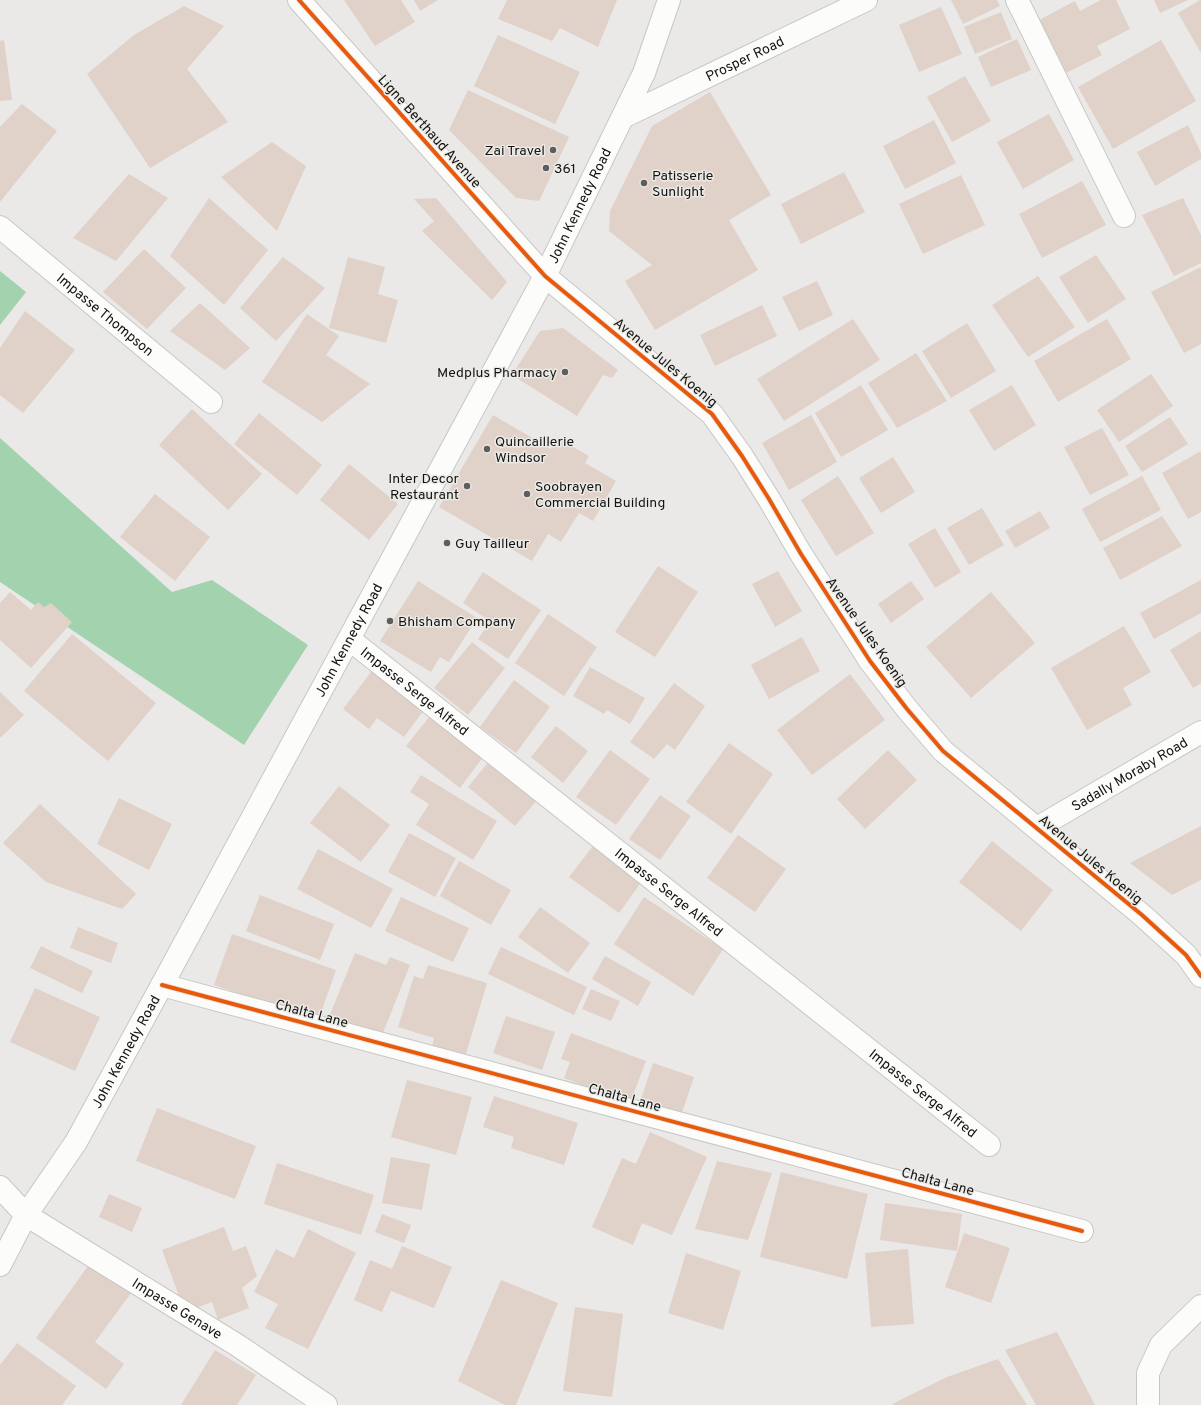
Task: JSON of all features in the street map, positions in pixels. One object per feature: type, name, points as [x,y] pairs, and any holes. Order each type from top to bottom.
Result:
[{"type":"street","name":"Ligne Berthaud Avenue","points":[[299,0],[545,276]]},
{"type":"street","name":"John Kennedy Road","points":[[0,1266],[26,1215],[76,1142],[545,276],[644,73],[669,0]]},
{"type":"street","name":"Prosper Road","points":[[623,116],[866,0]]},
{"type":"street","points":[[1017,0],[1124,216]]},
{"type":"street","name":"Impasse Thompson","points":[[0,227],[211,402]]},
{"type":"street","name":"Avenue Jules Koenig","points":[[545,276],[712,414],[742,456],[769,499],[800,554],[870,661],[907,709],[943,751],[1142,915],[1186,955],[1201,976]]},
{"type":"street","name":"Impasse Serge Alfred","points":[[349,639],[989,1145]]},
{"type":"street","name":"Sadally Moraby Road","points":[[1037,828],[1201,732]]},
{"type":"street","name":"Chalta Lane","points":[[162,984],[1082,1231]]},
{"type":"street","name":"Impasse Genave","points":[[0,1187],[26,1215],[237,1346],[326,1405]]},
{"type":"street","points":[[1148,1405],[1148,1373],[1160,1345],[1201,1306]]},
{"type":"green space","points":[[0,271],[26,292],[0,325]]},
{"type":"green space","points":[[0,438],[172,592],[212,580],[308,645],[244,745],[0,582]]},
{"type":"building","points":[[344,0],[401,0],[415,22],[375,46]]},
{"type":"building","points":[[414,0],[438,0],[420,11]]},
{"type":"building","points":[[507,0],[617,0],[598,47],[560,28],[552,41],[498,19]]},
{"type":"building","points":[[951,0],[997,0],[1000,6],[963,24]]},
{"type":"building","points":[[1101,0],[1116,0],[1130,29],[1097,46],[1102,55],[1066,73],[1039,20],[1075,1],[1080,11]]},
{"type":"building","points":[[1154,0],[1188,0],[1160,13]]},
{"type":"building","points":[[1201,0],[1201,53],[1178,13]]},
{"type":"building","points":[[184,6],[224,26],[187,69],[228,122],[150,168],[87,74],[134,35]]},
{"type":"building","points":[[941,7],[962,54],[919,72],[899,25]]},
{"type":"building","points":[[1001,12],[1012,39],[975,54],[964,27]]},
{"type":"building","points":[[498,35],[580,72],[555,124],[474,86]]},
{"type":"building","points":[[1017,39],[1031,70],[991,87],[978,57]]},
{"type":"building","points":[[4,40],[12,100],[0,101],[0,41]]},
{"type":"building","points":[[1161,40],[1196,101],[1113,149],[1078,87]]},
{"type":"building","points":[[965,76],[991,121],[952,142],[927,97]]},
{"type":"building","points":[[468,90],[569,137],[539,201],[516,198],[449,130]]},
{"type":"building","points":[[710,92],[771,195],[729,220],[758,270],[655,330],[625,281],[652,265],[609,231],[610,211],[652,126]]},
{"type":"building","points":[[22,104],[57,131],[0,202],[0,127]]},
{"type":"building","points":[[1049,114],[1074,160],[1023,189],[997,142]]},
{"type":"building","points":[[934,120],[956,163],[905,189],[883,146]]},
{"type":"building","points":[[1188,125],[1201,153],[1201,159],[1155,186],[1137,152]]},
{"type":"building","points":[[272,142],[306,166],[277,231],[221,177]]},
{"type":"building","points":[[844,172],[865,212],[801,244],[781,204]]},
{"type":"building","points":[[129,174],[168,198],[116,261],[73,238]]},
{"type":"building","points":[[961,175],[985,225],[923,254],[899,204]]},
{"type":"building","points":[[1082,181],[1106,225],[1042,258],[1019,214]]},
{"type":"building","points":[[209,198],[268,250],[224,305],[170,256]]},
{"type":"building","points":[[436,198],[507,282],[492,300],[422,231],[434,221],[414,199]]},
{"type":"building","points":[[1183,198],[1201,235],[1201,263],[1174,276],[1142,215]]},
{"type":"building","points":[[144,249],[186,288],[147,329],[103,292]]},
{"type":"building","points":[[1096,255],[1126,299],[1088,323],[1059,277]]},
{"type":"building","points":[[283,257],[325,288],[276,341],[240,308]]},
{"type":"building","points":[[348,257],[385,267],[378,294],[398,300],[386,343],[329,328]]},
{"type":"building","points":[[1201,267],[1201,344],[1184,353],[1151,292]]},
{"type":"building","points":[[1038,276],[1075,327],[1028,357],[992,305]]},
{"type":"building","points":[[817,281],[833,315],[799,331],[782,297]]},
{"type":"building","points":[[200,303],[250,348],[225,370],[170,331]]},
{"type":"building","points":[[762,305],[777,336],[715,366],[700,335]]},
{"type":"building","points":[[25,311],[75,350],[23,413],[0,395],[0,348]]},
{"type":"building","points":[[307,314],[339,336],[326,355],[370,384],[322,422],[262,382]]},
{"type":"building","points":[[853,319],[880,360],[784,421],[757,379]]},
{"type":"building","points":[[1107,319],[1131,359],[1058,402],[1034,361]]},
{"type":"building","points":[[967,323],[996,371],[951,398],[922,351]]},
{"type":"building","name":"Medplus Pharmacy","points":[[563,328],[618,370],[612,378],[603,375],[577,416],[512,375],[540,331]]},
{"type":"building","points":[[916,353],[947,401],[897,428],[868,383]]},
{"type":"building","points":[[1151,374],[1173,406],[1119,442],[1097,410]]},
{"type":"building","points":[[861,385],[888,430],[841,457],[815,413]]},
{"type":"building","points":[[1012,385],[1036,425],[994,451],[969,410]]},
{"type":"building","points":[[192,409],[262,474],[228,510],[159,445]]},
{"type":"building","points":[[259,413],[322,465],[297,495],[234,444]]},
{"type":"building","name":"Soobrayen Commercial Building","points":[[493,415],[551,449],[558,438],[589,456],[585,463],[616,481],[593,521],[579,513],[561,542],[548,534],[532,561],[439,507]]},
{"type":"building","points":[[811,415],[837,462],[789,490],[762,443]]},
{"type":"building","points":[[1170,417],[1188,444],[1142,472],[1125,446]]},
{"type":"building","points":[[1102,428],[1129,475],[1090,495],[1064,447]]},
{"type":"building","points":[[1201,451],[1201,512],[1188,519],[1162,473]]},
{"type":"building","points":[[893,457],[915,492],[881,513],[859,478]]},
{"type":"building","points":[[349,464],[398,504],[369,540],[320,500]]},
{"type":"building","points":[[838,476],[874,533],[836,556],[801,500]]},
{"type":"building","points":[[1142,476],[1161,510],[1100,542],[1082,509]]},
{"type":"building","points":[[155,494],[210,537],[175,581],[120,537]]},
{"type":"building","points":[[982,508],[1004,545],[969,565],[947,528]]},
{"type":"building","points":[[1040,511],[1050,528],[1015,548],[1005,531]]},
{"type":"building","points":[[1162,516],[1182,546],[1120,580],[1103,548]]},
{"type":"building","points":[[935,528],[961,572],[935,588],[908,544]]},
{"type":"building","points":[[658,566],[698,592],[655,657],[615,632]]},
{"type":"building","points":[[778,571],[802,611],[775,627],[752,584]]},
{"type":"building","points":[[483,572],[541,610],[508,659],[478,639],[490,621],[463,603]]},
{"type":"building","points":[[1201,580],[1201,613],[1154,639],[1140,613]]},
{"type":"building","points":[[418,581],[477,618],[449,662],[440,657],[431,672],[380,641]]},
{"type":"building","points":[[911,581],[924,599],[891,623],[878,604]]},
{"type":"building","points":[[10,592],[31,610],[38,602],[44,607],[51,603],[72,622],[31,668],[0,640],[0,603]]},
{"type":"building","points":[[991,592],[1035,643],[971,698],[926,647]]},
{"type":"building","points":[[548,614],[597,647],[564,696],[515,663]]},
{"type":"building","points":[[1124,626],[1151,672],[1123,688],[1132,705],[1087,730],[1051,668]]},
{"type":"building","points":[[1201,631],[1201,683],[1193,688],[1170,650]]},
{"type":"building","points":[[72,634],[156,703],[108,761],[24,691]]},
{"type":"building","points":[[802,637],[820,671],[769,699],[751,665]]},
{"type":"building","points":[[472,642],[505,668],[468,715],[434,688]]},
{"type":"building","points":[[590,667],[645,698],[630,724],[607,710],[604,714],[573,696]]},
{"type":"building","points":[[374,668],[427,706],[404,737],[377,718],[369,729],[343,709]]},
{"type":"building","points":[[850,674],[885,720],[812,775],[777,730]]},
{"type":"building","points":[[514,680],[550,707],[516,753],[480,727]]},
{"type":"building","points":[[674,683],[705,706],[675,750],[667,744],[654,759],[630,742]]},
{"type":"building","points":[[0,692],[24,715],[0,738]]},
{"type":"building","points":[[430,716],[483,757],[460,788],[406,746]]},
{"type":"building","points":[[556,726],[588,751],[563,783],[531,757]]},
{"type":"building","points":[[729,743],[773,774],[731,834],[686,802]]},
{"type":"building","points":[[610,750],[650,779],[616,825],[576,797]]},
{"type":"building","points":[[888,750],[917,780],[865,829],[837,799]]},
{"type":"building","points":[[491,759],[538,799],[515,826],[468,787]]},
{"type":"building","points":[[421,775],[497,821],[473,860],[416,825],[429,804],[410,792]]},
{"type":"building","points":[[339,786],[390,825],[361,862],[310,823]]},
{"type":"building","points":[[660,795],[691,816],[660,860],[629,839]]},
{"type":"building","points":[[119,798],[172,824],[149,870],[97,844]]},
{"type":"building","points":[[40,804],[136,894],[122,909],[46,882],[3,843]]},
{"type":"building","points":[[1201,826],[1201,880],[1172,895],[1130,863]]},
{"type":"building","points":[[409,833],[456,858],[435,897],[388,872]]},
{"type":"building","points":[[738,835],[786,869],[755,912],[707,878]]},
{"type":"building","points":[[992,841],[1053,890],[1021,931],[959,882]]},
{"type":"building","points":[[593,846],[642,881],[619,913],[569,877]]},
{"type":"building","points":[[318,849],[393,889],[371,928],[297,889]]},
{"type":"building","points":[[459,861],[511,890],[491,925],[440,896]]},
{"type":"building","points":[[260,895],[334,924],[320,960],[246,931]]},
{"type":"building","points":[[401,897],[469,928],[453,962],[385,931]]},
{"type":"building","points":[[644,897],[723,949],[693,996],[614,944]]},
{"type":"building","points":[[540,907],[590,943],[568,973],[518,937]]},
{"type":"building","points":[[78,927],[118,943],[111,963],[70,948]]},
{"type":"building","points":[[232,934],[336,970],[318,1021],[214,985]]},
{"type":"building","points":[[41,946],[93,971],[82,993],[30,968]]},
{"type":"building","points":[[501,947],[587,987],[574,1015],[488,974]]},
{"type":"building","points":[[355,953],[386,965],[390,957],[410,965],[381,1038],[329,1017]]},
{"type":"building","points":[[605,956],[651,982],[638,1006],[592,979]]},
{"type":"building","points":[[428,965],[487,983],[465,1057],[432,1047],[434,1038],[398,1027],[414,976],[423,979]]},
{"type":"building","points":[[35,988],[100,1017],[75,1071],[10,1042]]},
{"type":"building","points":[[591,989],[620,1001],[611,1021],[582,1009]]},
{"type":"building","points":[[506,1016],[555,1032],[542,1070],[493,1053]]},
{"type":"building","points":[[571,1033],[646,1061],[630,1103],[564,1078],[570,1062],[561,1059]]},
{"type":"building","points":[[653,1063],[694,1077],[682,1113],[641,1099]]},
{"type":"building","points":[[407,1080],[472,1097],[456,1155],[391,1137]]},
{"type":"building","points":[[494,1096],[578,1123],[564,1165],[511,1148],[514,1137],[483,1127]]},
{"type":"building","points":[[157,1108],[256,1146],[235,1199],[136,1161]]},
{"type":"building","points":[[650,1132],[707,1157],[672,1235],[642,1223],[633,1245],[592,1227],[622,1158],[636,1164]]},
{"type":"building","points":[[391,1157],[430,1164],[422,1210],[382,1203]]},
{"type":"building","points":[[717,1161],[772,1173],[748,1240],[695,1229]]},
{"type":"building","points":[[277,1163],[374,1195],[361,1235],[264,1204]]},
{"type":"building","points":[[781,1172],[868,1194],[847,1279],[760,1257]]},
{"type":"building","points":[[109,1194],[142,1208],[132,1232],[99,1217]]},
{"type":"building","points":[[885,1203],[962,1214],[957,1251],[880,1240]]},
{"type":"building","points":[[382,1214],[411,1225],[404,1243],[375,1232]]},
{"type":"building","points":[[224,1227],[233,1251],[246,1246],[257,1276],[242,1288],[249,1308],[218,1320],[212,1302],[185,1312],[162,1250]]},
{"type":"building","points":[[308,1229],[356,1253],[308,1349],[265,1328],[278,1304],[254,1292],[276,1249],[294,1258]]},
{"type":"building","points":[[964,1233],[1010,1248],[991,1303],[945,1287]]},
{"type":"building","points":[[402,1246],[452,1267],[434,1308],[391,1291],[382,1312],[354,1300],[370,1260],[392,1269]]},
{"type":"building","points":[[908,1249],[914,1324],[871,1327],[865,1253]]},
{"type":"building","points":[[686,1253],[741,1271],[723,1330],[668,1313]]},
{"type":"building","points":[[91,1262],[131,1293],[95,1342],[124,1364],[106,1389],[36,1338]]},
{"type":"building","points":[[501,1280],[558,1303],[516,1405],[505,1405],[458,1381]]},
{"type":"building","points":[[575,1307],[623,1314],[612,1397],[563,1391]]},
{"type":"building","points":[[1057,1332],[1095,1405],[1036,1405],[1005,1350]]},
{"type":"building","points":[[17,1343],[76,1386],[62,1405],[0,1405],[0,1365]]},
{"type":"building","points":[[215,1350],[256,1375],[237,1405],[181,1405]]},
{"type":"building","points":[[998,1359],[1027,1405],[892,1404],[947,1377]]},
{"type":"cycle path","points":[[299,0],[545,276],[712,414],[742,456],[801,554],[870,661],[907,709],[943,751],[1142,915],[1186,955],[1201,976]]},
{"type":"cycle path","points":[[162,985],[1082,1231]]},
{"type":"place","name":"Zai Travel","points":[[553,150]]},
{"type":"place","name":"361","points":[[546,168]]},
{"type":"place","name":"Patisserie Sunlight","points":[[644,183]]},
{"type":"place","name":"Medplus Pharmacy","points":[[565,372]]},
{"type":"place","name":"Quincaillerie Windsor","points":[[487,449]]},
{"type":"place","name":"Inter Decor Restaurant","points":[[467,486]]},
{"type":"place","name":"Soobrayen Commercial Building","points":[[527,494]]},
{"type":"place","name":"Guy Tailleur","points":[[447,543]]},
{"type":"place","name":"Bhisham Company","points":[[390,621]]}]
